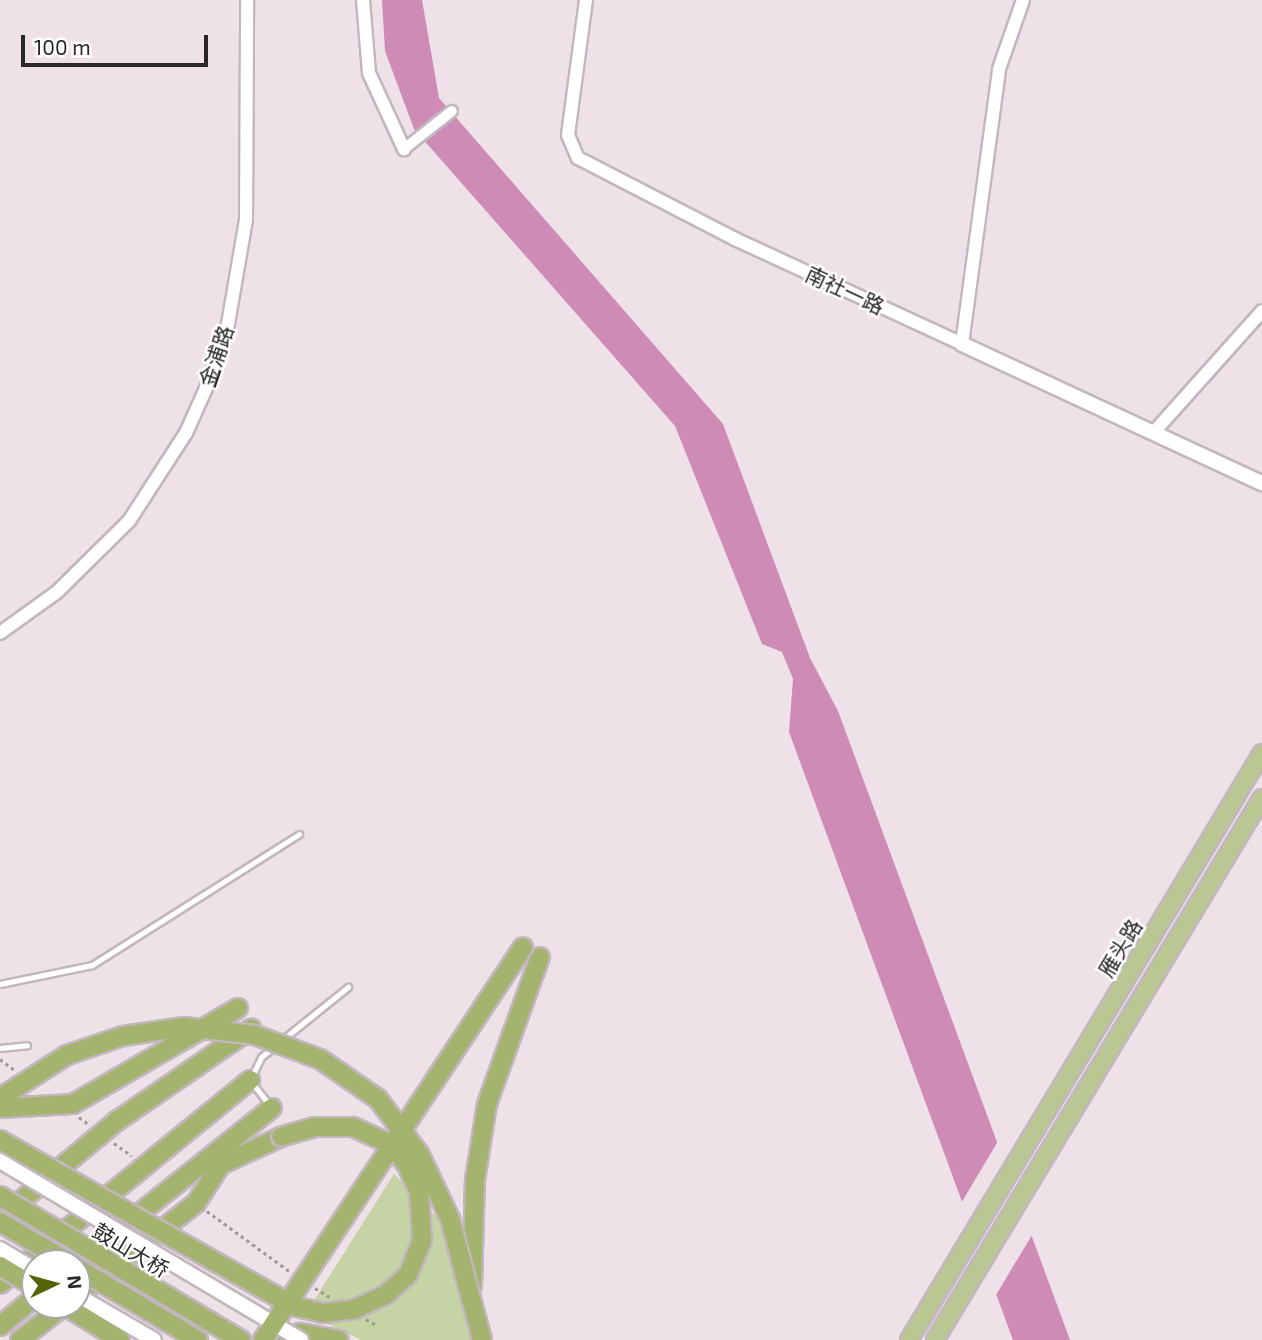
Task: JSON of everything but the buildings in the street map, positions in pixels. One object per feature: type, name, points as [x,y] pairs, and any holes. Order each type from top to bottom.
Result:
[{"type":"highway","points":[[263,1340],[523,947]]},
{"type":"highway","points":[[471,1286],[475,1180],[487,1104],[540,957]]},
{"type":"highway","points":[[0,1108],[73,1104],[238,1008]]},
{"type":"highway","points":[[0,1098],[66,1055],[123,1036],[184,1027],[255,1035],[320,1059],[378,1099],[419,1155],[471,1286],[482,1340]]},
{"type":"highway","points":[[0,1220],[117,1121],[254,1027]]},
{"type":"highway","points":[[0,1284],[250,1080]]},
{"type":"highway","points":[[91,1254],[272,1108]]},
{"type":"highway","points":[[0,1140],[293,1306],[324,1313],[355,1309],[385,1295],[408,1275],[422,1240],[419,1192],[407,1165],[390,1144],[353,1127],[315,1127],[281,1137],[169,1189]]},
{"type":"highway","points":[[91,1284],[196,1203],[221,1164]]},
{"type":"highway","name":"鼓山大桥","points":[[0,1196],[241,1340]]},
{"type":"highway","name":"鼓山大桥","points":[[0,1220],[47,1249]]},
{"type":"highway","points":[[0,1266],[21,1279]]},
{"type":"highway","name":"鼓山大桥","points":[[91,1275],[198,1340]]},
{"type":"highway","points":[[0,1326],[21,1309]]},
{"type":"highway","points":[[20,1340],[47,1319]]},
{"type":"highway","points":[[87,1319],[120,1340]]},
{"type":"highway","points":[[284,1340],[322,1333],[338,1340]]},
{"type":"main road","name":"南社一路","points":[[962,344],[1262,483]]},
{"type":"main road","name":"雁头路","points":[[909,1340],[1262,753]]},
{"type":"main road","points":[[935,1340],[1262,798]]},
{"type":"main road","points":[[0,1161],[301,1340]]},
{"type":"main road","points":[[0,1249],[21,1262]]},
{"type":"main road","points":[[91,1303],[154,1340]]},
{"type":"street","name":"金浦路","points":[[0,633],[57,592],[129,521],[186,433],[211,377],[228,324],[246,220],[247,0]]},
{"type":"street","points":[[363,0],[369,73],[408,146],[452,111]]},
{"type":"street","name":"南社一路","points":[[586,0],[568,135],[578,158],[735,239],[962,344]]},
{"type":"street","points":[[962,344],[999,69],[1023,0]]},
{"type":"street","points":[[1154,432],[1262,311]]},
{"type":"lane","points":[[0,984],[92,965],[299,834]]},
{"type":"lane","points":[[272,1108],[250,1080],[261,1057],[348,987]]},
{"type":"lane","points":[[0,1048],[27,1045]]},
{"type":"path","points":[[111,1141],[132,1156]]},
{"type":"path","points":[[207,1211],[294,1275]]},
{"type":"green space","points":[[394,1174],[445,1225],[485,1340],[361,1340],[306,1313]]},
{"type":"shaded area","points":[[382,0],[422,0],[439,98],[723,424],[810,658],[838,711],[1070,1340],[1013,1340],[789,732],[793,679],[782,652],[762,644],[675,426],[414,129],[385,51]]},
{"type":"pier","points":[[1000,1138],[1035,1230],[993,1300],[957,1210]]}]
